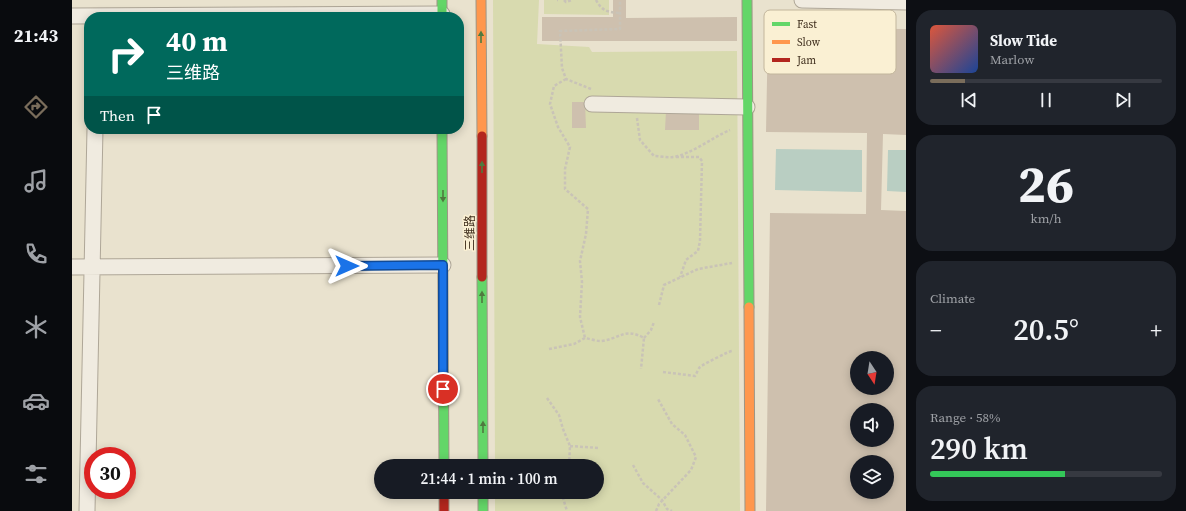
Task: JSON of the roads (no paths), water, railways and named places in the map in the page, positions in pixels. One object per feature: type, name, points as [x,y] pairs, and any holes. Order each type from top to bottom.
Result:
[{"type":"main road","name":"三维路","points":[[481,0],[483,459]]},
{"type":"main road","points":[[747,0],[750,511]]},
{"type":"main road","points":[[442,134],[444,459]]},
{"type":"main road","points":[[444,499],[444,511]]},
{"type":"main road","points":[[483,499],[483,511]]},
{"type":"street","points":[[802,0],[906,2]]},
{"type":"street","points":[[327,12],[442,10]]},
{"type":"street","points":[[72,16],[84,16]]},
{"type":"street","points":[[598,104],[747,107]]},
{"type":"street","points":[[87,511],[95,134]]},
{"type":"street","points":[[72,267],[443,265]]}]
